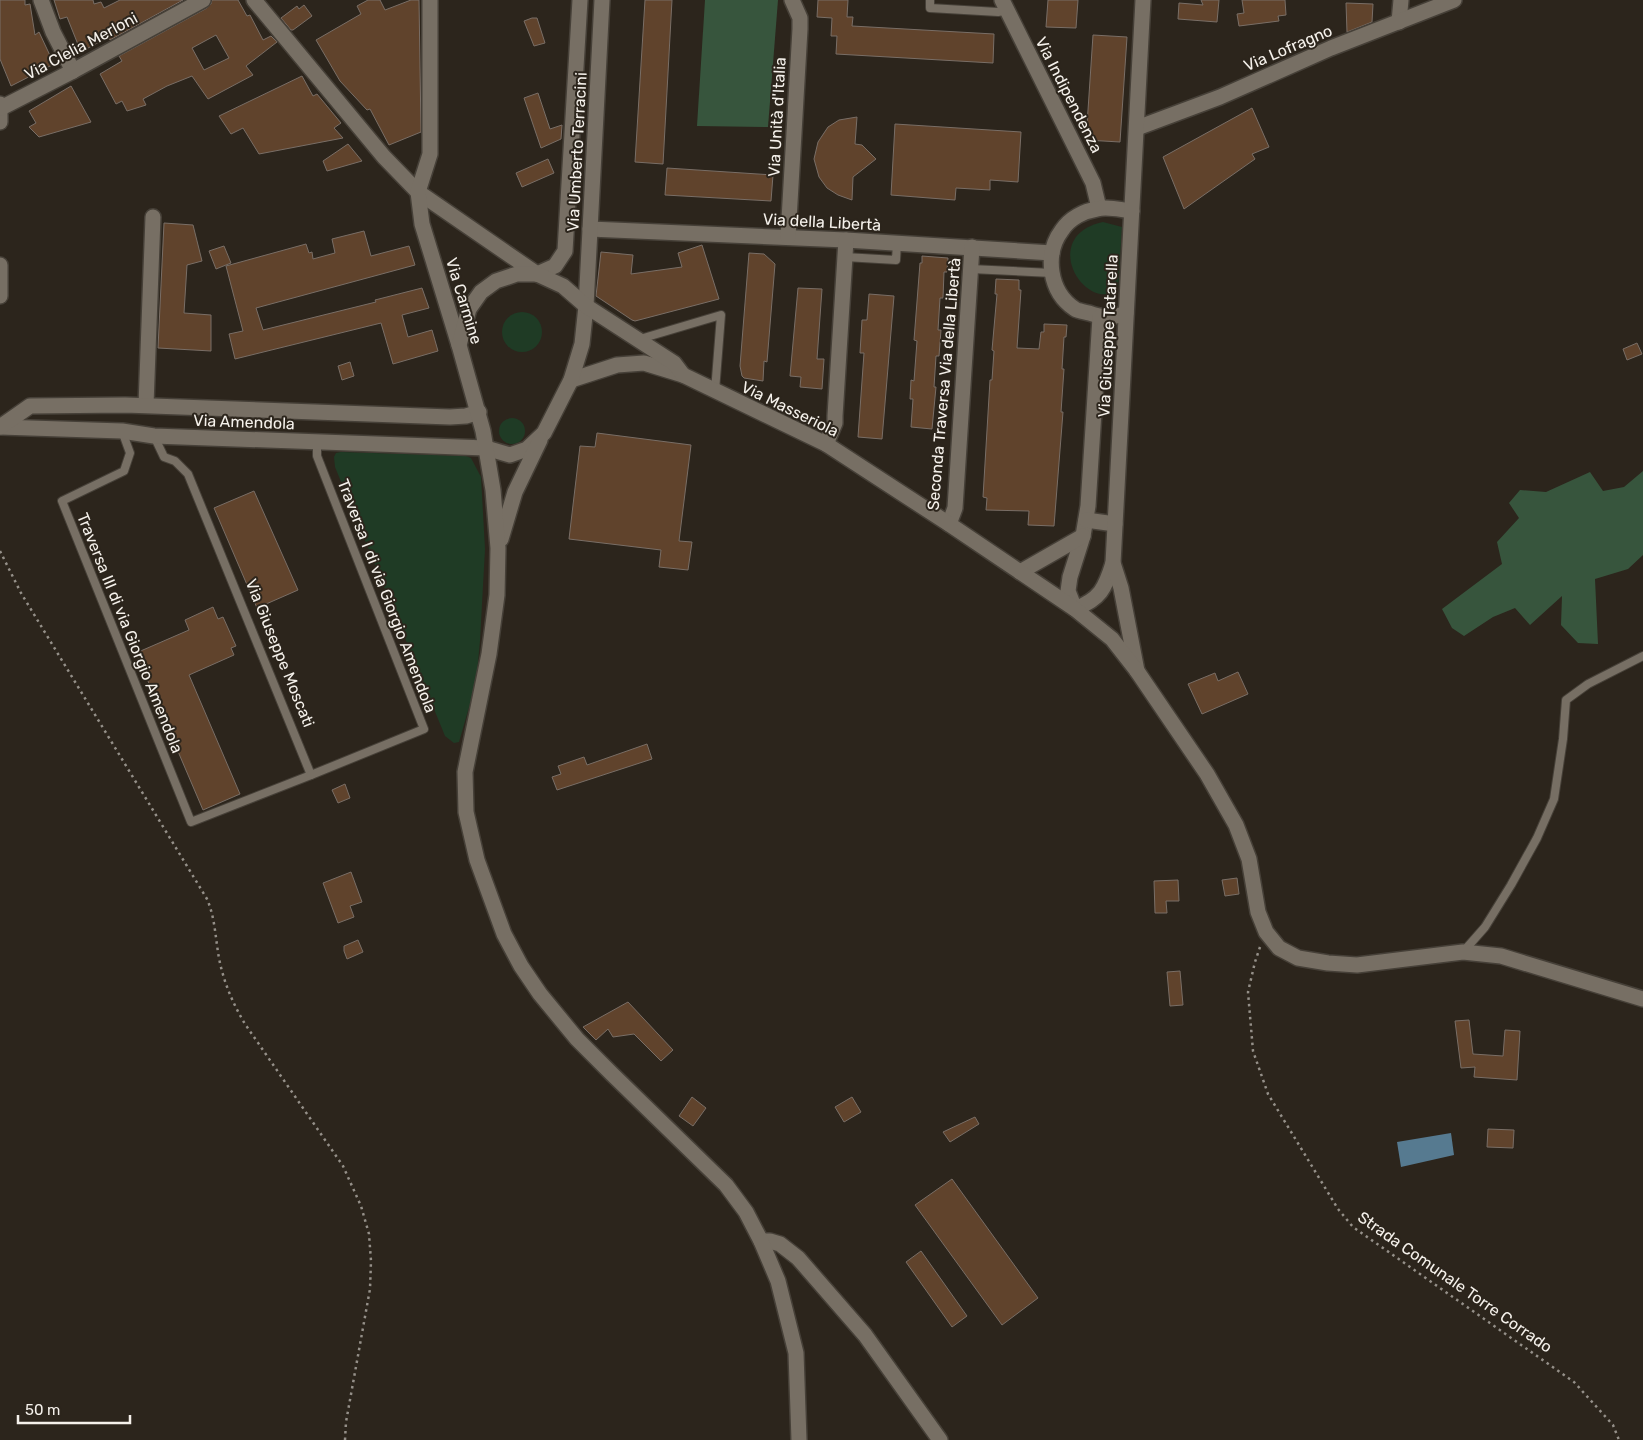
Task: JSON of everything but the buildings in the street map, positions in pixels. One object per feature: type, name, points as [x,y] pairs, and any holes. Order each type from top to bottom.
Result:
[{"type":"street","points":[[41,0],[53,32],[73,71]]},
{"type":"street","name":"Via Clelia Merloni","points":[[0,106],[73,71],[203,0]]},
{"type":"street","points":[[254,0],[384,157],[418,192],[430,154],[430,0]]},
{"type":"street","name":"Via Umberto Terracini","points":[[537,274],[555,266],[565,251],[580,0]]},
{"type":"street","name":"Via Umberto Terracini","points":[[586,306],[602,0]]},
{"type":"street","name":"Via Unità d'Italia","points":[[788,237],[800,29],[800,18],[792,0]]},
{"type":"street","name":"Via Giuseppe Tatarella","points":[[1137,671],[1122,588],[1113,564],[1143,0]]},
{"type":"street","points":[[1400,22],[1401,0]]},
{"type":"street","name":"Via Lofragno","points":[[1137,128],[1220,97],[1331,48],[1454,0]]},
{"type":"street","name":"Via Indipendenza","points":[[1004,5],[1093,183],[1099,208]]},
{"type":"street","points":[[0,106],[0,122]]},
{"type":"street","name":"Via Masseriola","points":[[418,192],[537,274],[563,286],[586,306],[674,362],[683,375],[826,444],[1075,609],[1112,640],[1137,671],[1207,774],[1236,825],[1248,859],[1258,912],[1266,932]]},
{"type":"street","name":"Via Carmine","points":[[418,192],[422,224],[479,412],[493,490],[498,548]]},
{"type":"street","points":[[1126,313],[1114,318],[1100,317],[1075,309],[1060,295],[1052,273],[1052,253],[1062,230],[1080,214],[1099,208],[1132,211]]},
{"type":"street","points":[[146,405],[153,217]]},
{"type":"street","name":"Via della Libertà","points":[[590,229],[846,240],[1052,253]]},
{"type":"street","points":[[826,444],[835,423],[846,240]]},
{"type":"street","name":"Seconda Traversa Via della Libertà","points":[[949,524],[955,508],[972,247]]},
{"type":"street","points":[[0,265],[0,296]]},
{"type":"street","points":[[459,345],[469,309],[481,292],[496,281],[517,274],[537,274]]},
{"type":"street","points":[[586,306],[582,344],[571,380],[515,492],[498,548],[496,594],[489,654],[464,786],[466,812],[478,860],[504,934],[521,966],[540,994],[577,1039],[726,1185],[746,1212],[778,1281],[796,1353],[799,1440]]},
{"type":"street","points":[[1100,317],[1086,520],[1070,577],[1068,591],[1075,609],[1088,604],[1100,595],[1108,581],[1113,564]]},
{"type":"street","points":[[571,380],[616,365],[644,363],[683,375]]},
{"type":"street","name":"Via Amendola","points":[[0,427],[30,406],[146,405],[450,417],[466,416],[479,412]]},
{"type":"street","name":"Via Amendola","points":[[0,427],[122,432],[154,436],[486,448]]},
{"type":"street","points":[[486,448],[510,455],[527,449],[544,433]]},
{"type":"street","points":[[1086,520],[1115,524]]},
{"type":"street","points":[[1020,572],[1082,536]]},
{"type":"street","points":[[1266,932],[1279,948],[1298,958],[1357,965],[1463,952],[1501,956],[1643,999]]},
{"type":"street","points":[[761,1241],[780,1244],[798,1258],[865,1335],[940,1440]]},
{"type":"lane","points":[[930,0],[930,8],[998,12],[1004,5]]},
{"type":"lane","points":[[844,257],[896,260],[897,243]]},
{"type":"lane","points":[[971,268],[1052,273]]},
{"type":"lane","points":[[640,339],[721,315],[715,391]]},
{"type":"lane","name":"Traversa III di via Giorgio Amendola","points":[[122,432],[130,453],[124,471],[62,501],[191,822],[311,775]]},
{"type":"lane","name":"Via Giuseppe Moscati","points":[[154,436],[164,457],[176,461],[188,474],[311,775]]},
{"type":"lane","name":"Traversa I di via Giorgio Amendola","points":[[311,775],[424,729],[317,456],[317,442]]},
{"type":"lane","points":[[1463,952],[1485,928],[1511,886],[1537,838],[1554,799],[1563,739],[1566,700],[1588,684],[1643,656]]},
{"type":"path","points":[[0,551],[21,593],[208,899],[212,911],[221,970],[233,1004],[244,1024],[343,1166],[361,1206],[369,1234],[371,1261],[370,1289],[346,1422],[345,1440]]},
{"type":"path","name":"Strada Comunale Torre Corrado","points":[[1266,932],[1255,962],[1248,992],[1253,1051],[1268,1094],[1338,1209],[1353,1227],[1574,1382],[1613,1425],[1619,1440]]},
{"type":"green space","points":[[705,0],[778,0],[768,127],[697,126]]},
{"type":"green space","points":[[1103,222],[1122,227],[1118,290],[1105,294],[1092,291],[1081,282],[1073,270],[1070,256],[1073,242],[1084,230]]},
{"type":"green space","points":[[518,312],[526,312],[533,315],[539,321],[542,332],[539,343],[533,349],[526,352],[518,352],[511,349],[505,343],[502,336],[502,328],[505,321],[511,315]]},
{"type":"green space","points":[[512,418],[522,421],[525,431],[522,441],[512,444],[502,441],[499,431],[502,421]]},
{"type":"green space","points":[[336,453],[466,456],[471,458],[481,477],[485,549],[480,641],[476,683],[459,742],[454,743],[445,736],[335,467],[334,457]]},
{"type":"green space","points":[[1643,471],[1643,555],[1628,569],[1595,579],[1598,644],[1578,643],[1561,625],[1562,596],[1530,625],[1515,608],[1493,617],[1464,636],[1452,628],[1442,609],[1502,564],[1497,542],[1519,518],[1509,503],[1520,490],[1546,492],[1590,472],[1603,491],[1624,487]]},
{"type":"water","points":[[1451,1133],[1454,1155],[1401,1167],[1397,1142]]}]
